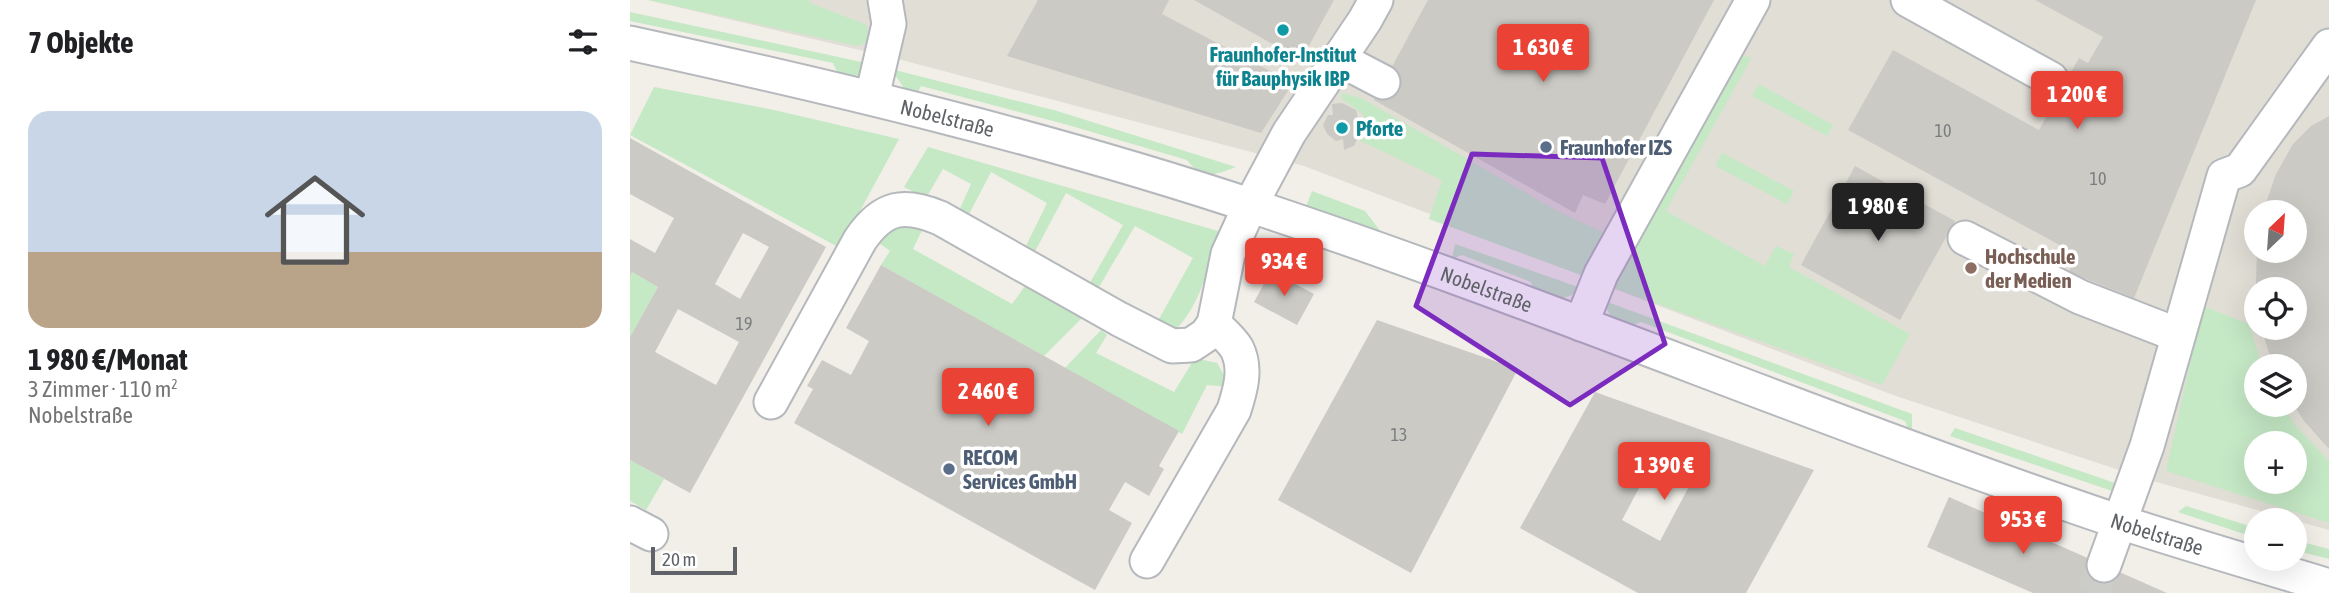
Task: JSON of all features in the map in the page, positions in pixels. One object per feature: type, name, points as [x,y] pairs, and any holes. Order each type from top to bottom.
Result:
[{"type":"street","points":[[872,97],[889,23],[886,0]]},
{"type":"street","points":[[771,402],[860,240],[871,224],[894,210],[919,209],[940,218],[1172,346],[1191,345],[1206,335],[1214,324],[1228,254],[1289,132],[1376,0]]},
{"type":"street","points":[[1581,324],[1601,274],[1753,0]]},
{"type":"street","points":[[1908,0],[2051,79]]},
{"type":"street","name":"Nobelstraße","points":[[630,43],[872,97],[1083,154],[1251,206],[1368,246],[1921,451],[2121,522],[2329,586]]},
{"type":"street","points":[[2104,565],[2147,446],[2224,176],[2239,170],[2329,47]]},
{"type":"street","points":[[1339,59],[1383,82]]},
{"type":"street","points":[[1965,238],[2080,297],[2178,335]]},
{"type":"street","points":[[1147,561],[1234,410],[1241,388],[1242,368],[1237,348],[1214,324]]},
{"type":"highlighted area","points":[[1472,154],[1602,158],[1665,344],[1570,405],[1416,306]]},
{"type":"shaded area","name":"Hochschule der Medien","points":[[648,0],[2329,0],[2329,530],[2307,524],[2307,508],[2250,508],[2149,480],[1893,395],[1604,285],[1605,281],[1304,166],[898,59]]},
{"type":"green space","points":[[648,0],[809,0],[810,3],[867,25],[869,41],[857,46]]},
{"type":"green space","points":[[630,12],[866,63],[866,69],[853,79],[839,75],[833,63],[630,21]]},
{"type":"green space","points":[[1733,56],[1752,57],[1666,211],[1765,266],[1776,246],[1794,254],[1789,267],[1910,334],[1882,385],[1608,286]]},
{"type":"green space","points":[[895,70],[1057,111],[1236,167],[1215,174],[1204,174],[1187,160],[1068,125],[921,86],[918,92],[904,88],[895,75]]},
{"type":"green space","points":[[1759,84],[1833,125],[1827,136],[1752,96]]},
{"type":"green space","points":[[654,87],[774,110],[899,139],[840,248],[630,135]]},
{"type":"green space","points":[[1342,93],[1361,98],[1561,213],[1607,234],[1586,277],[1429,219],[1442,180],[1359,140],[1364,115],[1341,98]]},
{"type":"green space","points":[[928,147],[1218,231],[1202,286],[1190,312],[1172,333],[1155,326],[1193,258],[1135,226],[1096,292],[1087,288],[1123,225],[1066,193],[1032,257],[1023,252],[1047,203],[991,172],[966,220],[957,215],[971,184],[943,169],[926,198],[904,187]]},
{"type":"green space","points":[[1722,153],[1794,191],[1787,204],[1715,166]]},
{"type":"green space","points":[[1312,191],[1365,211],[1381,232],[1306,207]]},
{"type":"green space","points":[[914,224],[923,228],[913,249],[1012,304],[1025,286],[1082,318],[1044,356],[881,265],[890,251],[872,238],[889,225]]},
{"type":"green space","points":[[1455,244],[1578,287],[1572,295],[1556,300],[1534,290],[1531,282],[1462,255],[1452,259]]},
{"type":"green space","points":[[632,272],[658,287],[630,337],[630,276]]},
{"type":"green space","points":[[1602,300],[1912,414],[1912,430],[1908,429],[1905,421],[1641,322],[1628,327],[1611,317]]},
{"type":"green space","points":[[2203,306],[2244,322],[2244,340],[2254,340],[2258,354],[2244,354],[2244,417],[2290,417],[2301,431],[2244,431],[2244,494],[2307,494],[2307,438],[2329,461],[2329,523],[2307,516],[2307,508],[2282,508],[2166,471]]},
{"type":"green space","points":[[1101,330],[1107,335],[1096,353],[1174,392],[1195,358],[1217,363],[1231,387],[1207,385],[1182,434],[1065,368]]},
{"type":"green space","points":[[1955,428],[2115,483],[2118,493],[1950,436]]},
{"type":"green space","points":[[630,460],[664,479],[646,510],[630,501]]},
{"type":"green space","points":[[2186,506],[2244,524],[2244,534],[2178,512]]},
{"type":"green space","points":[[2307,543],[2329,549],[2329,559],[2307,553]]},
{"type":"building","points":[[1038,0],[1169,0],[1162,14],[1293,83],[1261,133],[1007,56]]},
{"type":"building","name":"Fraunhofer-Institut für Bauphysik IBP","points":[[1194,0],[1334,0],[1301,60]]},
{"type":"building","name":"Fraunhofer IZS","points":[[1428,0],[1714,0],[1605,204],[1583,195],[1575,213],[1374,100]]},
{"type":"building","points":[[2035,0],[2256,0],[2134,298],[2069,272],[2076,254],[1848,130],[1893,50],[2039,130],[2079,58],[2088,63],[2103,37]]},
{"type":"building","name":"Pforte","points":[[1342,103],[1356,110],[1361,131],[1354,146],[1344,150],[1343,139],[1336,141],[1327,134],[1323,125],[1328,115],[1333,115],[1332,104]]},
{"type":"building","points":[[2329,116],[2329,449],[2301,417],[2307,417],[2307,354],[2269,354],[2265,340],[2307,340],[2307,277],[2256,277],[2257,263],[2307,263],[2307,200],[2267,200],[2276,174],[2293,144],[2311,126]]},
{"type":"building","points":[[630,138],[826,247],[690,493],[630,460],[630,337],[658,287],[632,272],[630,276],[630,239],[655,253],[674,218],[630,194]],"holes":[[[743,233],[769,247],[740,299],[715,284]],[[678,309],[739,342],[716,385],[655,352]]]},
{"type":"building","points":[[1855,166],[1955,221],[1900,320],[1801,265]]},
{"type":"building","points":[[881,265],[1179,431],[1159,466],[1164,469],[1149,496],[1125,482],[1109,510],[1132,523],[1095,590],[794,423],[813,389],[807,386],[822,360],[851,375],[869,341],[846,328]]},
{"type":"building","points":[[1271,271],[1314,294],[1297,325],[1254,302]]},
{"type":"building","points":[[1377,320],[1518,369],[1411,573],[1278,500]]},
{"type":"building","points":[[1595,392],[1814,470],[1746,593],[1638,593],[1520,528]],"holes":[[[1655,458],[1693,479],[1660,541],[1622,520]]]},
{"type":"building","points":[[1949,497],[2167,593],[2033,593],[1927,547]]},
{"type":"tunnel","points":[[2092,593],[2104,565]]},
{"type":"place","name":"Fraunhofer-Institut für Bauphysik IBP","points":[[1283,30]]},
{"type":"place","name":"Pforte","points":[[1342,128]]},
{"type":"place","name":"Fraunhofer IZS","points":[[1546,147]]},
{"type":"place","name":"Hochschule der Medien","points":[[1971,268]]},
{"type":"place","name":"RECOM Services GmbH","points":[[949,469]]}]
